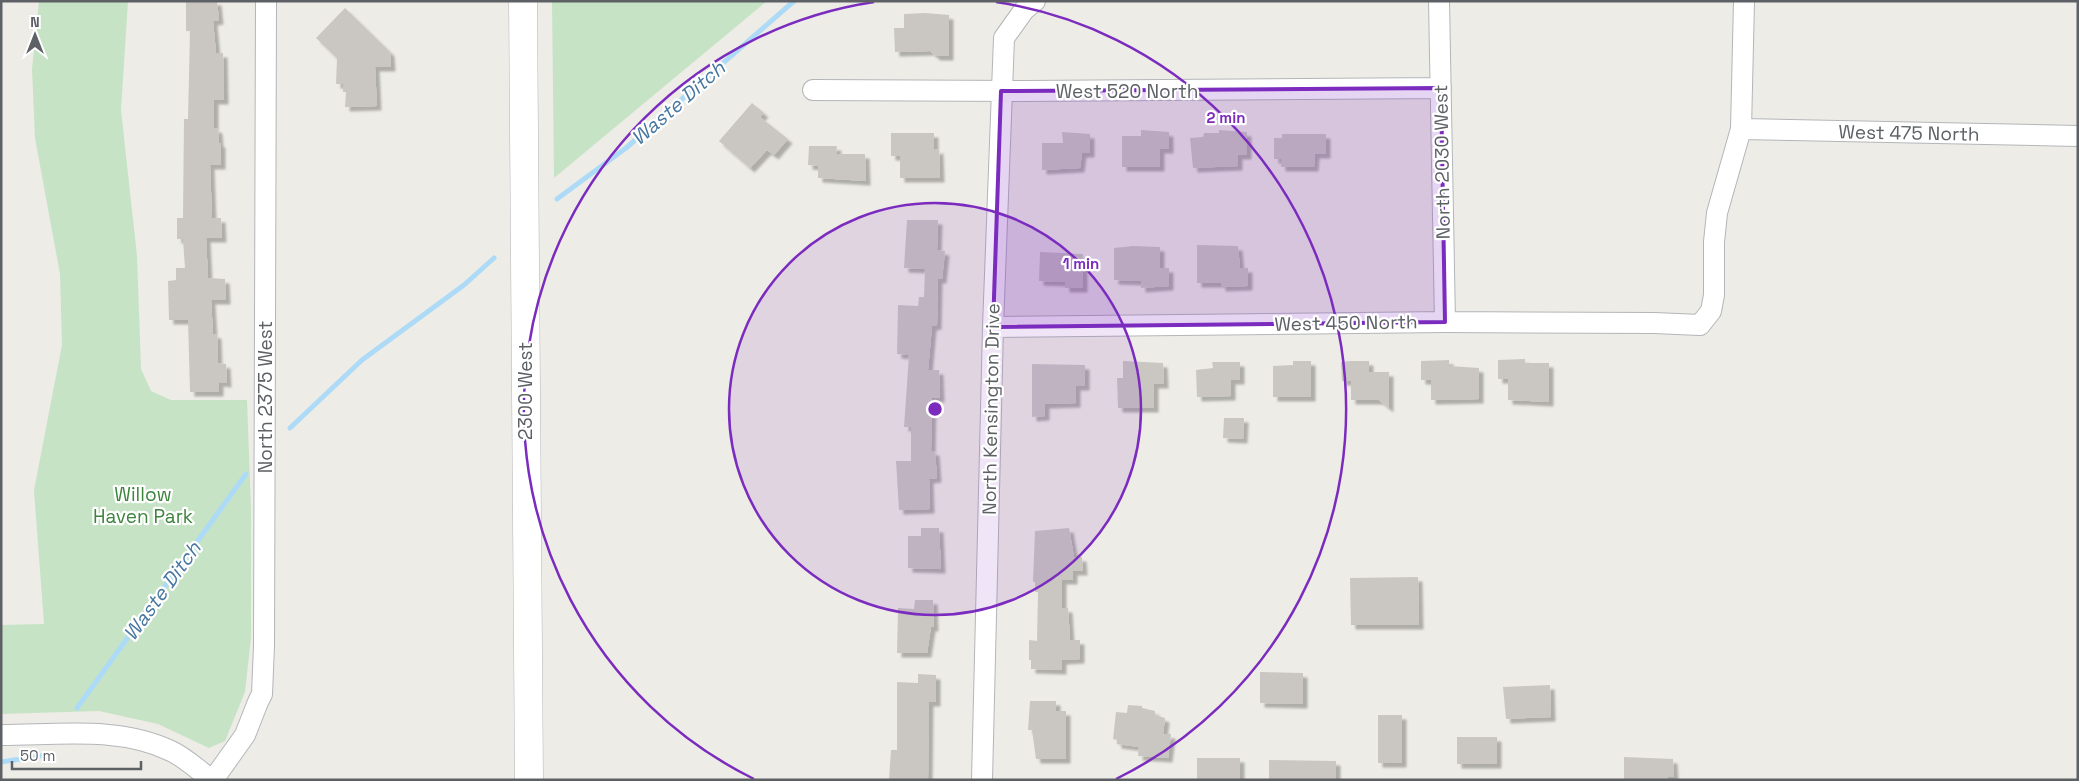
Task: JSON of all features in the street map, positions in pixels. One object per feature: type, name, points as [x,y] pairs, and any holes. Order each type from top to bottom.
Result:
[{"type":"main road","name":"2300 West","points":[[523,1],[529,780]]},
{"type":"street","name":"North 2375 West","points":[[212,780],[245,735],[262,694],[264,646],[266,1]]},
{"type":"street","name":"North Kensington Drive","points":[[982,780],[993,328],[1004,38],[1024,10],[1035,1]]},
{"type":"street","name":"North 2030 West","points":[[1439,1],[1445,322]]},
{"type":"street","points":[[1741,129],[1744,1]]},
{"type":"street","name":"West 520 North","points":[[813,90],[1001,92],[1441,88]]},
{"type":"street","name":"West 475 North","points":[[1741,129],[2078,136]]},
{"type":"street","name":"West 450 North","points":[[993,328],[1445,322],[1700,325],[1711,311],[1714,295],[1714,242],[1717,213],[1741,129]]},
{"type":"street","points":[[1,735],[103,734],[132,737],[172,752],[212,780]]},
{"type":"highlighted area","points":[[1441,88],[1445,322],[993,327],[1001,91]]},
{"type":"green space","name":"Willow Haven Park","points":[[39,1],[128,1],[121,110],[137,256],[141,369],[151,391],[171,400],[247,400],[251,509],[251,637],[245,692],[225,741],[209,748],[158,724],[99,711],[1,714],[1,625],[44,624],[34,490],[62,345],[60,274],[35,138],[32,69]]},
{"type":"green space","points":[[552,1],[767,1],[554,178]]},
{"type":"building","points":[[186,1],[217,1],[219,20],[213,21],[216,53],[223,53],[224,100],[214,100],[214,128],[218,129],[219,143],[221,143],[221,165],[210,165],[212,218],[221,218],[222,238],[206,238],[208,278],[225,279],[226,300],[211,300],[213,334],[217,334],[218,363],[226,364],[227,383],[219,382],[219,392],[190,392],[188,320],[169,320],[168,281],[176,280],[176,268],[185,268],[183,239],[177,239],[177,218],[183,218],[184,119],[188,119],[190,31],[186,31]]},
{"type":"building","points":[[345,8],[390,52],[391,67],[375,67],[377,106],[345,107],[346,92],[343,92],[343,84],[336,84],[337,58],[316,38]]},
{"type":"building","points":[[904,14],[949,15],[949,56],[936,56],[930,51],[895,52],[894,28],[904,28]]},
{"type":"building","points":[[752,103],[764,113],[760,117],[788,139],[774,155],[767,150],[750,168],[719,141]]},
{"type":"building","points":[[1141,130],[1169,132],[1169,149],[1160,149],[1160,167],[1122,167],[1122,136],[1141,136]]},
{"type":"building","points":[[1219,130],[1247,132],[1247,155],[1238,155],[1238,166],[1193,168],[1190,138],[1203,137],[1204,133],[1219,133]]},
{"type":"building","points":[[1062,132],[1090,134],[1090,153],[1082,153],[1080,168],[1042,170],[1042,143],[1063,143]]},
{"type":"building","points":[[891,133],[934,133],[934,150],[939,149],[940,178],[900,178],[900,156],[891,156]]},
{"type":"building","points":[[1282,134],[1326,134],[1326,154],[1315,154],[1314,167],[1281,167],[1281,159],[1274,159],[1274,138],[1282,138]]},
{"type":"building","points":[[809,146],[837,146],[836,154],[865,154],[866,181],[818,178],[818,166],[808,165]]},
{"type":"building","points":[[907,220],[938,220],[937,250],[945,251],[942,279],[938,279],[937,325],[932,326],[928,370],[939,370],[940,398],[932,397],[931,451],[935,451],[937,478],[929,479],[930,509],[899,510],[896,461],[911,461],[911,427],[904,427],[909,355],[897,354],[898,305],[918,306],[919,297],[924,297],[925,269],[904,268]]},
{"type":"building","points":[[1197,245],[1238,246],[1240,268],[1248,268],[1248,286],[1221,287],[1221,283],[1197,283]]},
{"type":"building","points":[[1133,246],[1160,247],[1160,268],[1169,268],[1169,286],[1141,288],[1141,281],[1114,280],[1114,248]]},
{"type":"building","points":[[1040,252],[1083,254],[1083,288],[1065,288],[1065,282],[1039,281]]},
{"type":"building","points":[[1525,359],[1525,363],[1549,363],[1549,402],[1508,400],[1508,379],[1498,379],[1498,360]]},
{"type":"building","points":[[1449,360],[1449,366],[1479,368],[1479,399],[1431,400],[1431,380],[1421,380],[1421,361]]},
{"type":"building","points":[[1123,361],[1163,363],[1164,384],[1154,384],[1154,408],[1118,408],[1117,378],[1123,378]]},
{"type":"building","points":[[1293,361],[1311,361],[1311,397],[1273,397],[1273,366],[1293,365]]},
{"type":"building","points":[[1369,361],[1369,372],[1389,372],[1389,408],[1379,400],[1351,400],[1351,381],[1342,381],[1341,362]]},
{"type":"building","points":[[1212,362],[1240,362],[1240,380],[1231,380],[1231,396],[1197,397],[1196,370],[1213,368]]},
{"type":"building","points":[[1032,364],[1085,365],[1085,386],[1076,386],[1076,403],[1045,404],[1045,416],[1032,417]]},
{"type":"building","points":[[1224,418],[1244,418],[1243,439],[1223,438]]},
{"type":"building","points":[[921,528],[939,528],[941,569],[908,568],[908,536],[921,536]]},
{"type":"building","points":[[1069,528],[1074,557],[1082,557],[1083,571],[1073,571],[1073,580],[1062,580],[1062,608],[1068,608],[1070,640],[1080,640],[1080,659],[1062,660],[1062,670],[1031,669],[1029,640],[1037,641],[1038,592],[1035,592],[1035,582],[1033,582],[1035,531]]},
{"type":"building","points":[[1418,577],[1419,625],[1351,625],[1350,578]]},
{"type":"building","points":[[915,600],[933,600],[934,627],[931,627],[927,653],[897,653],[898,608],[914,609]]},
{"type":"building","points":[[1260,672],[1303,673],[1303,704],[1260,703]]},
{"type":"building","points":[[918,674],[936,675],[936,702],[929,702],[928,780],[889,780],[891,750],[897,750],[897,682],[918,683]]},
{"type":"building","points":[[1550,685],[1551,717],[1506,719],[1503,687]]},
{"type":"building","points":[[1030,701],[1056,701],[1056,711],[1066,711],[1066,759],[1036,759],[1032,730],[1028,730]]},
{"type":"building","points":[[1128,705],[1142,706],[1142,708],[1155,711],[1155,715],[1165,718],[1163,734],[1171,734],[1168,758],[1138,756],[1139,747],[1117,744],[1117,740],[1113,739],[1116,712],[1127,713]]},
{"type":"building","points":[[1378,715],[1402,715],[1402,763],[1378,763]]},
{"type":"building","points":[[1457,737],[1497,737],[1497,764],[1457,764]]},
{"type":"building","points":[[1624,757],[1673,759],[1674,777],[1668,777],[1668,780],[1624,780]]},
{"type":"building","points":[[1197,758],[1240,758],[1240,780],[1197,780]]},
{"type":"building","points":[[1269,760],[1336,761],[1336,780],[1269,780]]},
{"type":"waterway","name":"Waste Ditch","points":[[557,199],[626,148],[794,1]]},
{"type":"waterway","name":"Waste Ditch","points":[[290,428],[362,360],[464,285],[494,258]]},
{"type":"waterway","name":"Waste Ditch","points":[[77,708],[246,474]]},
{"type":"waterway","name":"Waste Ditch","points":[[1,762],[46,755]]}]
